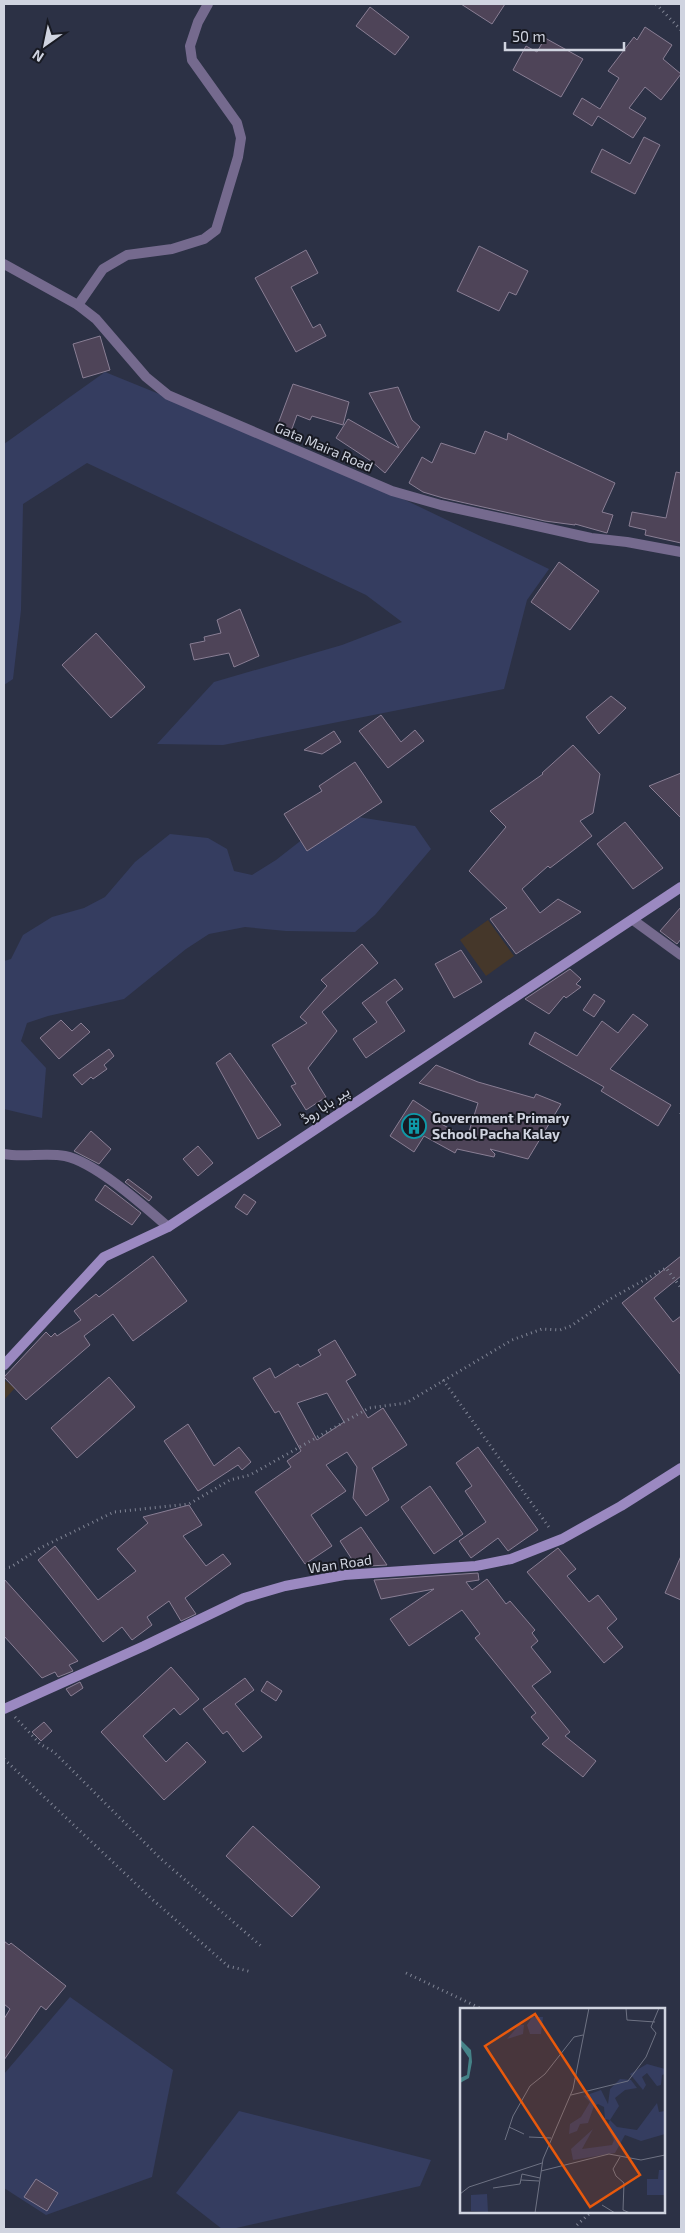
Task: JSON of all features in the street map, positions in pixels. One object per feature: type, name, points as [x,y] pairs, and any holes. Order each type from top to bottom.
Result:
[{"type":"main road","name":"پیر بابا روڈ","points":[[4,1365],[104,1257],[168,1227],[365,1094],[681,887]]},
{"type":"main road","name":"Wan Road","points":[[5,1708],[144,1646],[244,1598],[286,1586],[344,1575],[476,1566],[511,1559],[558,1540],[621,1506],[681,1468]]},
{"type":"street","points":[[78,305],[103,269],[127,255],[172,249],[204,239],[216,230],[238,156],[241,138],[237,123],[192,60],[190,46],[198,22],[208,4]]},
{"type":"street","name":"Gata Maira Road","points":[[4,264],[78,305],[96,320],[146,376],[168,395],[392,491],[441,505],[592,538],[681,552]]},
{"type":"street","points":[[633,920],[681,955]]},
{"type":"street","points":[[4,1154],[14,1156],[65,1156],[83,1163],[123,1188],[168,1227]]},
{"type":"path","points":[[656,4],[681,30]]},
{"type":"path","points":[[4,1568],[11,1567],[40,1548],[114,1512],[189,1504],[230,1480],[250,1475],[369,1408],[406,1403],[512,1340],[542,1329],[560,1330],[571,1326],[610,1298],[666,1268],[681,1288]]},
{"type":"path","points":[[443,1380],[558,1540]]},
{"type":"path","points":[[5,1708],[40,1744],[54,1752],[161,1859],[261,1946]]},
{"type":"path","points":[[4,1759],[153,1900],[228,1966],[252,1972]]},
{"type":"path","points":[[406,1974],[480,2008]]},
{"type":"path","points":[[577,2225],[590,2213]]},
{"type":"shaded area","points":[[105,372],[324,461],[549,569],[527,600],[504,689],[223,745],[157,744],[214,682],[342,645],[402,622],[366,595],[87,463],[23,504],[21,610],[13,679],[4,685],[4,444]]},
{"type":"shaded area","points":[[358,817],[415,826],[431,849],[375,915],[355,932],[286,931],[245,927],[209,934],[186,949],[124,999],[48,1016],[27,1023],[21,1041],[46,1068],[42,1118],[4,1109],[4,961],[11,959],[23,935],[52,917],[84,908],[105,897],[135,862],[170,834],[208,838],[227,849],[234,871],[252,875],[276,860],[326,821]]},
{"type":"shaded area","points":[[488,920],[514,956],[486,976],[460,940]]},
{"type":"shaded area","points":[[4,1380],[15,1388],[4,1400]]},
{"type":"shaded area","points":[[70,1997],[173,2070],[152,2177],[46,2215],[4,2188],[4,2074]]},
{"type":"shaded area","points":[[239,2111],[431,2160],[420,2186],[232,2229],[222,2229],[176,2193]]},
{"type":"building","points":[[461,4],[505,4],[492,24]]},
{"type":"building","points":[[370,7],[409,37],[395,55],[356,26]]},
{"type":"building","points":[[645,27],[672,45],[663,59],[681,74],[661,100],[645,87],[629,108],[646,118],[633,138],[598,116],[592,126],[573,114],[582,98],[600,109],[619,78],[608,71],[634,37],[637,40]]},
{"type":"building","points":[[545,38],[583,59],[561,97],[513,70],[526,46],[537,52]]},
{"type":"building","points":[[644,137],[660,145],[635,194],[591,172],[602,149],[630,164]]},
{"type":"building","points":[[479,246],[528,271],[516,295],[509,292],[499,311],[457,291]]},
{"type":"building","points":[[306,250],[318,273],[291,287],[313,328],[320,324],[326,336],[296,352],[255,278]]},
{"type":"building","points":[[100,336],[110,370],[83,378],[73,344]]},
{"type":"building","points":[[293,384],[349,402],[343,425],[312,416],[310,420],[297,415],[289,437],[275,432]]},
{"type":"building","points":[[398,387],[412,420],[420,427],[385,473],[371,461],[336,438],[348,419],[399,448],[369,393]]},
{"type":"building","points":[[485,431],[507,440],[508,433],[615,483],[602,512],[613,515],[607,533],[575,524],[545,521],[443,498],[423,492],[409,483],[422,457],[432,463],[441,443],[475,454]]},
{"type":"building","points":[[676,472],[681,473],[681,543],[645,535],[646,530],[629,526],[632,512],[666,518]]},
{"type":"building","points":[[559,562],[599,591],[570,630],[531,602]]},
{"type":"building","points":[[240,609],[259,656],[234,667],[229,653],[194,660],[190,644],[205,641],[204,637],[221,633],[217,620]]},
{"type":"building","points":[[96,633],[145,687],[111,718],[62,665]]},
{"type":"building","points":[[611,696],[626,708],[599,734],[586,717]]},
{"type":"building","points":[[381,715],[401,742],[415,730],[424,741],[388,768],[359,731]]},
{"type":"building","points":[[334,731],[341,742],[322,754],[304,750]]},
{"type":"building","points":[[573,745],[600,774],[593,813],[580,821],[592,836],[550,868],[548,866],[522,889],[540,913],[558,899],[581,912],[516,954],[490,919],[507,908],[469,871],[506,827],[490,811],[543,774]]},
{"type":"building","points":[[355,762],[382,802],[307,851],[284,814],[322,791],[319,786]]},
{"type":"building","points":[[681,773],[681,818],[649,786]]},
{"type":"building","points":[[625,822],[663,868],[633,889],[597,844]]},
{"type":"building","points":[[681,907],[681,939],[677,944],[660,931]]},
{"type":"building","points":[[362,944],[378,963],[322,1012],[337,1031],[308,1068],[326,1097],[306,1110],[291,1086],[296,1084],[272,1045],[307,1023],[300,1017],[327,986],[321,980]]},
{"type":"building","points":[[461,950],[482,982],[454,998],[435,964]]},
{"type":"building","points":[[570,969],[581,979],[576,984],[581,987],[566,998],[564,996],[549,1014],[525,999]]},
{"type":"building","points":[[395,979],[403,989],[386,1002],[405,1031],[366,1058],[353,1039],[377,1022],[362,1003]]},
{"type":"building","points":[[594,994],[605,1001],[594,1017],[583,1010]]},
{"type":"building","points":[[633,1014],[648,1025],[610,1069],[671,1105],[658,1126],[601,1091],[604,1087],[529,1044],[535,1032],[577,1056],[602,1021],[618,1033]]},
{"type":"building","points":[[61,1020],[72,1031],[81,1023],[90,1032],[59,1059],[40,1038]]},
{"type":"building","points":[[109,1049],[114,1056],[104,1065],[107,1069],[93,1079],[91,1077],[82,1085],[73,1075]]},
{"type":"building","points":[[230,1053],[281,1125],[258,1139],[216,1063]]},
{"type":"building","points":[[436,1065],[478,1082],[534,1098],[536,1094],[561,1104],[528,1159],[490,1149],[495,1154],[494,1157],[457,1149],[455,1153],[424,1136],[414,1152],[390,1136],[413,1100],[437,1116],[434,1120],[467,1138],[478,1103],[419,1083]]},
{"type":"building","points":[[91,1131],[111,1149],[99,1164],[74,1151]]},
{"type":"building","points":[[198,1146],[213,1163],[198,1176],[183,1159]]},
{"type":"building","points":[[128,1179],[152,1197],[149,1201],[125,1182]]},
{"type":"building","points":[[105,1185],[141,1213],[132,1225],[95,1200]]},
{"type":"building","points":[[244,1194],[256,1202],[247,1215],[235,1207]]},
{"type":"building","points":[[153,1256],[187,1301],[133,1341],[113,1314],[84,1336],[90,1345],[26,1400],[4,1377],[46,1332],[51,1337],[55,1333],[57,1336],[81,1320],[74,1311],[96,1294],[99,1297]]},
{"type":"building","points":[[681,1256],[681,1276],[654,1298],[673,1322],[681,1316],[681,1375],[622,1303]]},
{"type":"building","points":[[335,1340],[356,1375],[346,1381],[368,1418],[383,1408],[407,1445],[372,1468],[389,1500],[366,1516],[353,1498],[357,1467],[347,1452],[326,1465],[346,1491],[311,1515],[332,1546],[305,1564],[255,1492],[291,1467],[287,1461],[301,1451],[279,1411],[275,1413],[253,1378],[270,1368],[275,1378],[298,1364],[300,1367],[321,1355],[318,1350]],"holes":[[[327,1393],[344,1422],[317,1440],[297,1403]]]},
{"type":"building","points":[[109,1377],[135,1407],[77,1458],[51,1428]]},
{"type":"building","points":[[188,1424],[214,1466],[239,1447],[251,1462],[242,1470],[238,1465],[198,1491],[164,1441]]},
{"type":"building","points":[[478,1447],[538,1530],[508,1551],[498,1538],[471,1558],[459,1541],[486,1522],[465,1491],[472,1486],[456,1463]]},
{"type":"building","points":[[430,1486],[463,1534],[434,1554],[401,1507]]},
{"type":"building","points":[[189,1505],[202,1525],[183,1536],[206,1566],[223,1554],[231,1564],[185,1598],[196,1614],[181,1621],[169,1601],[147,1617],[152,1625],[132,1640],[122,1627],[103,1642],[38,1560],[55,1546],[98,1600],[136,1571],[117,1549],[148,1523],[143,1517]]},
{"type":"building","points":[[361,1527],[387,1565],[369,1566],[367,1560],[353,1561],[340,1541]]},
{"type":"building","points":[[558,1548],[576,1569],[567,1576],[589,1602],[598,1595],[617,1619],[607,1628],[623,1647],[604,1663],[527,1572]]},
{"type":"building","points":[[681,1556],[681,1600],[665,1593]]},
{"type":"building","points":[[478,1573],[479,1580],[466,1582],[472,1590],[487,1579],[506,1604],[510,1601],[535,1630],[532,1633],[538,1641],[531,1647],[551,1672],[532,1686],[570,1732],[565,1736],[596,1761],[583,1777],[542,1744],[549,1738],[531,1717],[536,1713],[475,1638],[480,1634],[462,1610],[409,1646],[390,1619],[434,1589],[381,1599],[374,1580]]},
{"type":"building","points":[[4,1579],[78,1661],[69,1665],[73,1671],[58,1677],[55,1672],[42,1678],[4,1636]]},
{"type":"building","points":[[171,1667],[199,1699],[180,1715],[174,1708],[143,1736],[166,1762],[187,1742],[206,1762],[164,1800],[101,1732]]},
{"type":"building","points":[[245,1678],[254,1690],[235,1704],[262,1737],[243,1752],[227,1731],[223,1734],[203,1709]]},
{"type":"building","points":[[267,1681],[282,1691],[276,1701],[261,1691]]},
{"type":"building","points":[[80,1682],[83,1688],[71,1696],[66,1689]]},
{"type":"building","points":[[44,1722],[52,1731],[41,1741],[32,1732]]},
{"type":"building","points":[[253,1826],[320,1887],[292,1917],[226,1856]]},
{"type":"building","points":[[4,1941],[9,1945],[11,1943],[66,1986],[46,2010],[41,2006],[4,2060],[4,2019],[10,2009],[4,2004]]},
{"type":"building","points":[[36,2179],[58,2193],[47,2211],[24,2197]]},
{"type":"place","name":"Government Primary School Pacha Kalay","points":[[414,1126]]}]
